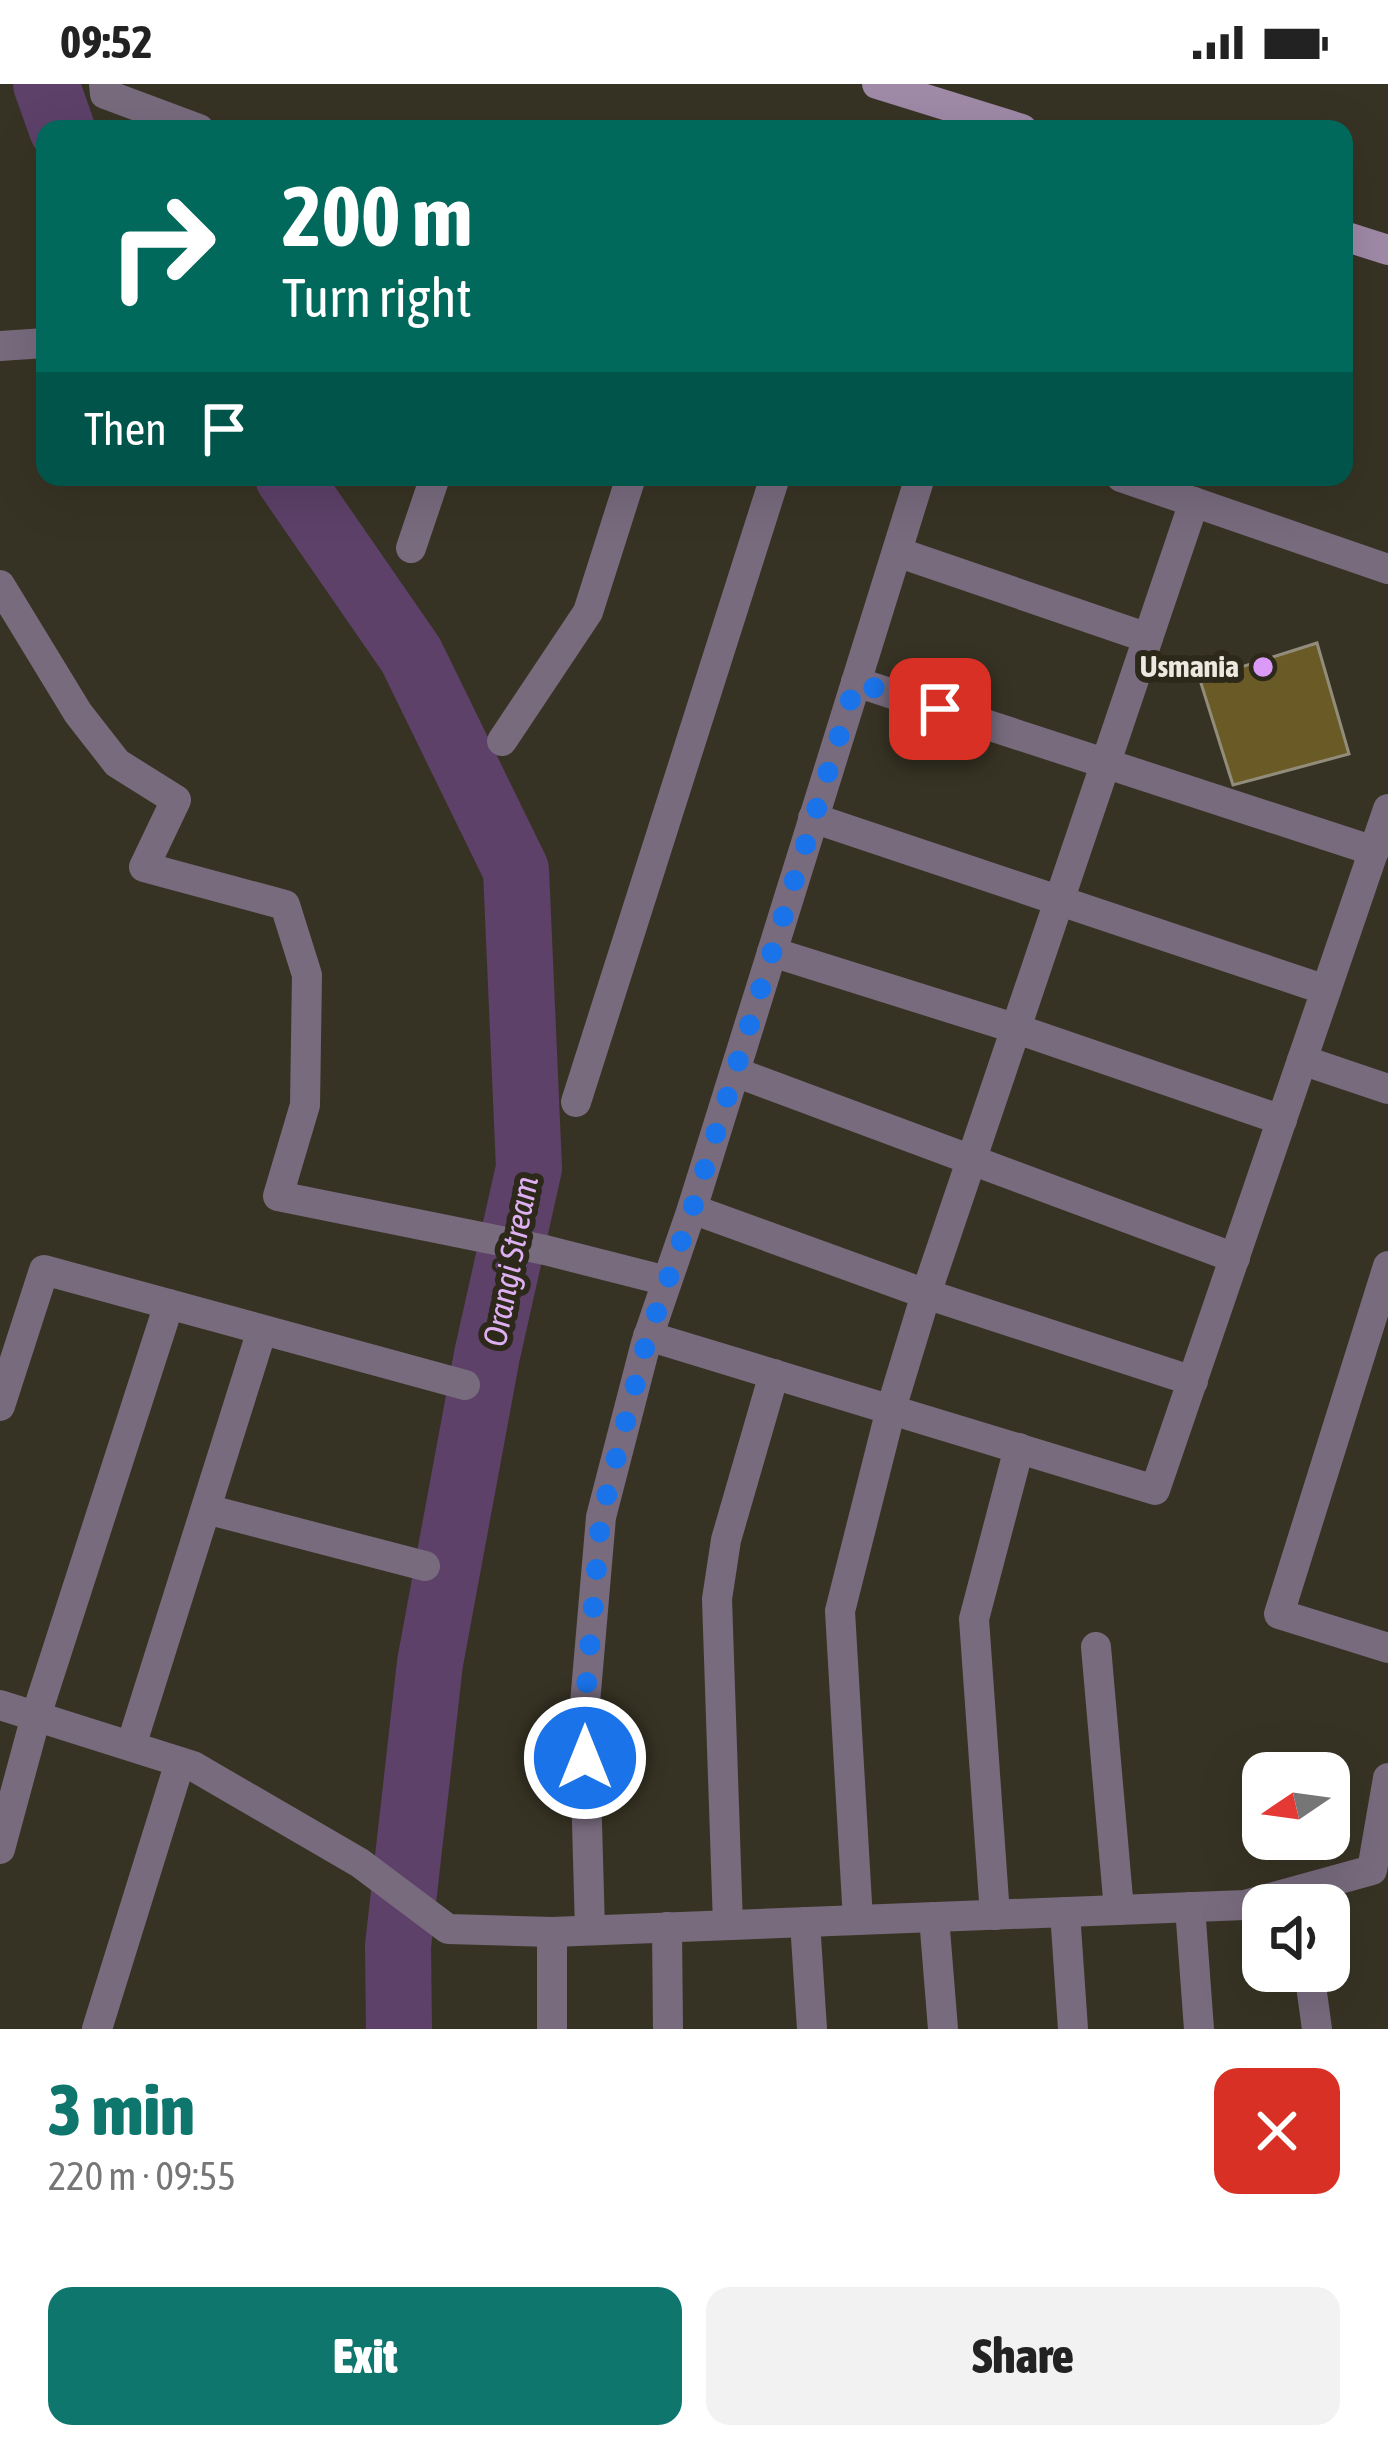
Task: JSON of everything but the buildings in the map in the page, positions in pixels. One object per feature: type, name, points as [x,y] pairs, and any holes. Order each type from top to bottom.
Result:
[{"type":"main road","points":[[877,84],[958,95],[1005,120]]},
{"type":"main road","points":[[1353,239],[1388,250]]},
{"type":"street","points":[[104,84],[105,94],[175,120]]},
{"type":"street","points":[[0,346],[36,344]]},
{"type":"street","points":[[411,548],[432,486]]},
{"type":"street","points":[[502,740],[588,612],[628,486]]},
{"type":"street","points":[[576,1102],[772,486]]},
{"type":"street","points":[[590,1930],[584,1714],[601,1517],[648,1336],[692,1210],[917,486]]},
{"type":"street","points":[[1147,486],[1388,569]]},
{"type":"street","points":[[858,1920],[840,1611],[891,1409],[926,1294],[1194,502]]},
{"type":"street","points":[[897,552],[1148,638]]},
{"type":"street","points":[[0,585],[78,713],[117,763],[176,800],[144,867],[285,905],[307,975],[304,1105],[278,1196],[545,1250],[667,1281]]},
{"type":"street","points":[[856,682],[1374,851]]},
{"type":"street","points":[[648,1336],[1155,1490],[1388,809]]},
{"type":"street","points":[[813,818],[1326,990]]},
{"type":"street","points":[[772,952],[1282,1120]]},
{"type":"street","points":[[1302,1060],[1388,1089]]},
{"type":"street","points":[[735,1072],[1235,1258]]},
{"type":"street","points":[[692,1210],[926,1294],[1193,1381]]},
{"type":"street","points":[[1388,1266],[1279,1614],[1388,1648]]},
{"type":"street","points":[[0,1406],[44,1270],[465,1385]]},
{"type":"street","points":[[0,1849],[36,1716],[169,1304]]},
{"type":"street","points":[[131,1747],[262,1330]]},
{"type":"street","points":[[728,1925],[717,1599],[726,1540],[774,1374]]},
{"type":"street","points":[[995,1915],[974,1619],[1019,1448]]},
{"type":"street","points":[[206,1509],[425,1565]]},
{"type":"street","points":[[1096,1647],[1119,1910]]},
{"type":"street","points":[[0,1705],[181,1762],[361,1863],[448,1929],[552,1932],[1242,1905]]},
{"type":"street","points":[[97,2029],[181,1762]]},
{"type":"street","points":[[1336,1884],[1372,1870],[1388,1778]]},
{"type":"street","points":[[1190,1907],[1199,2029]]},
{"type":"street","points":[[1065,1912],[1073,2029]]},
{"type":"street","points":[[934,1917],[943,2029]]},
{"type":"street","points":[[805,1922],[812,2029]]},
{"type":"street","points":[[667,1927],[668,2029]]},
{"type":"street","points":[[552,1932],[552,2029]]},
{"type":"street","points":[[1312,1992],[1316,2029]]},
{"type":"waterway","name":"Orangi Stream","points":[[46,84],[59,120]]},
{"type":"waterway","name":"Orangi Stream","points":[[294,486],[411,655],[516,870],[529,1168],[487,1355],[430,1663],[398,1946],[399,2029]]},
{"type":"place","name":"Usmania","points":[[1263,667]]},
{"type":"route","points":[[585,1758],[584,1714],[601,1517],[646,1343],[856,682],[940,709]]}]
